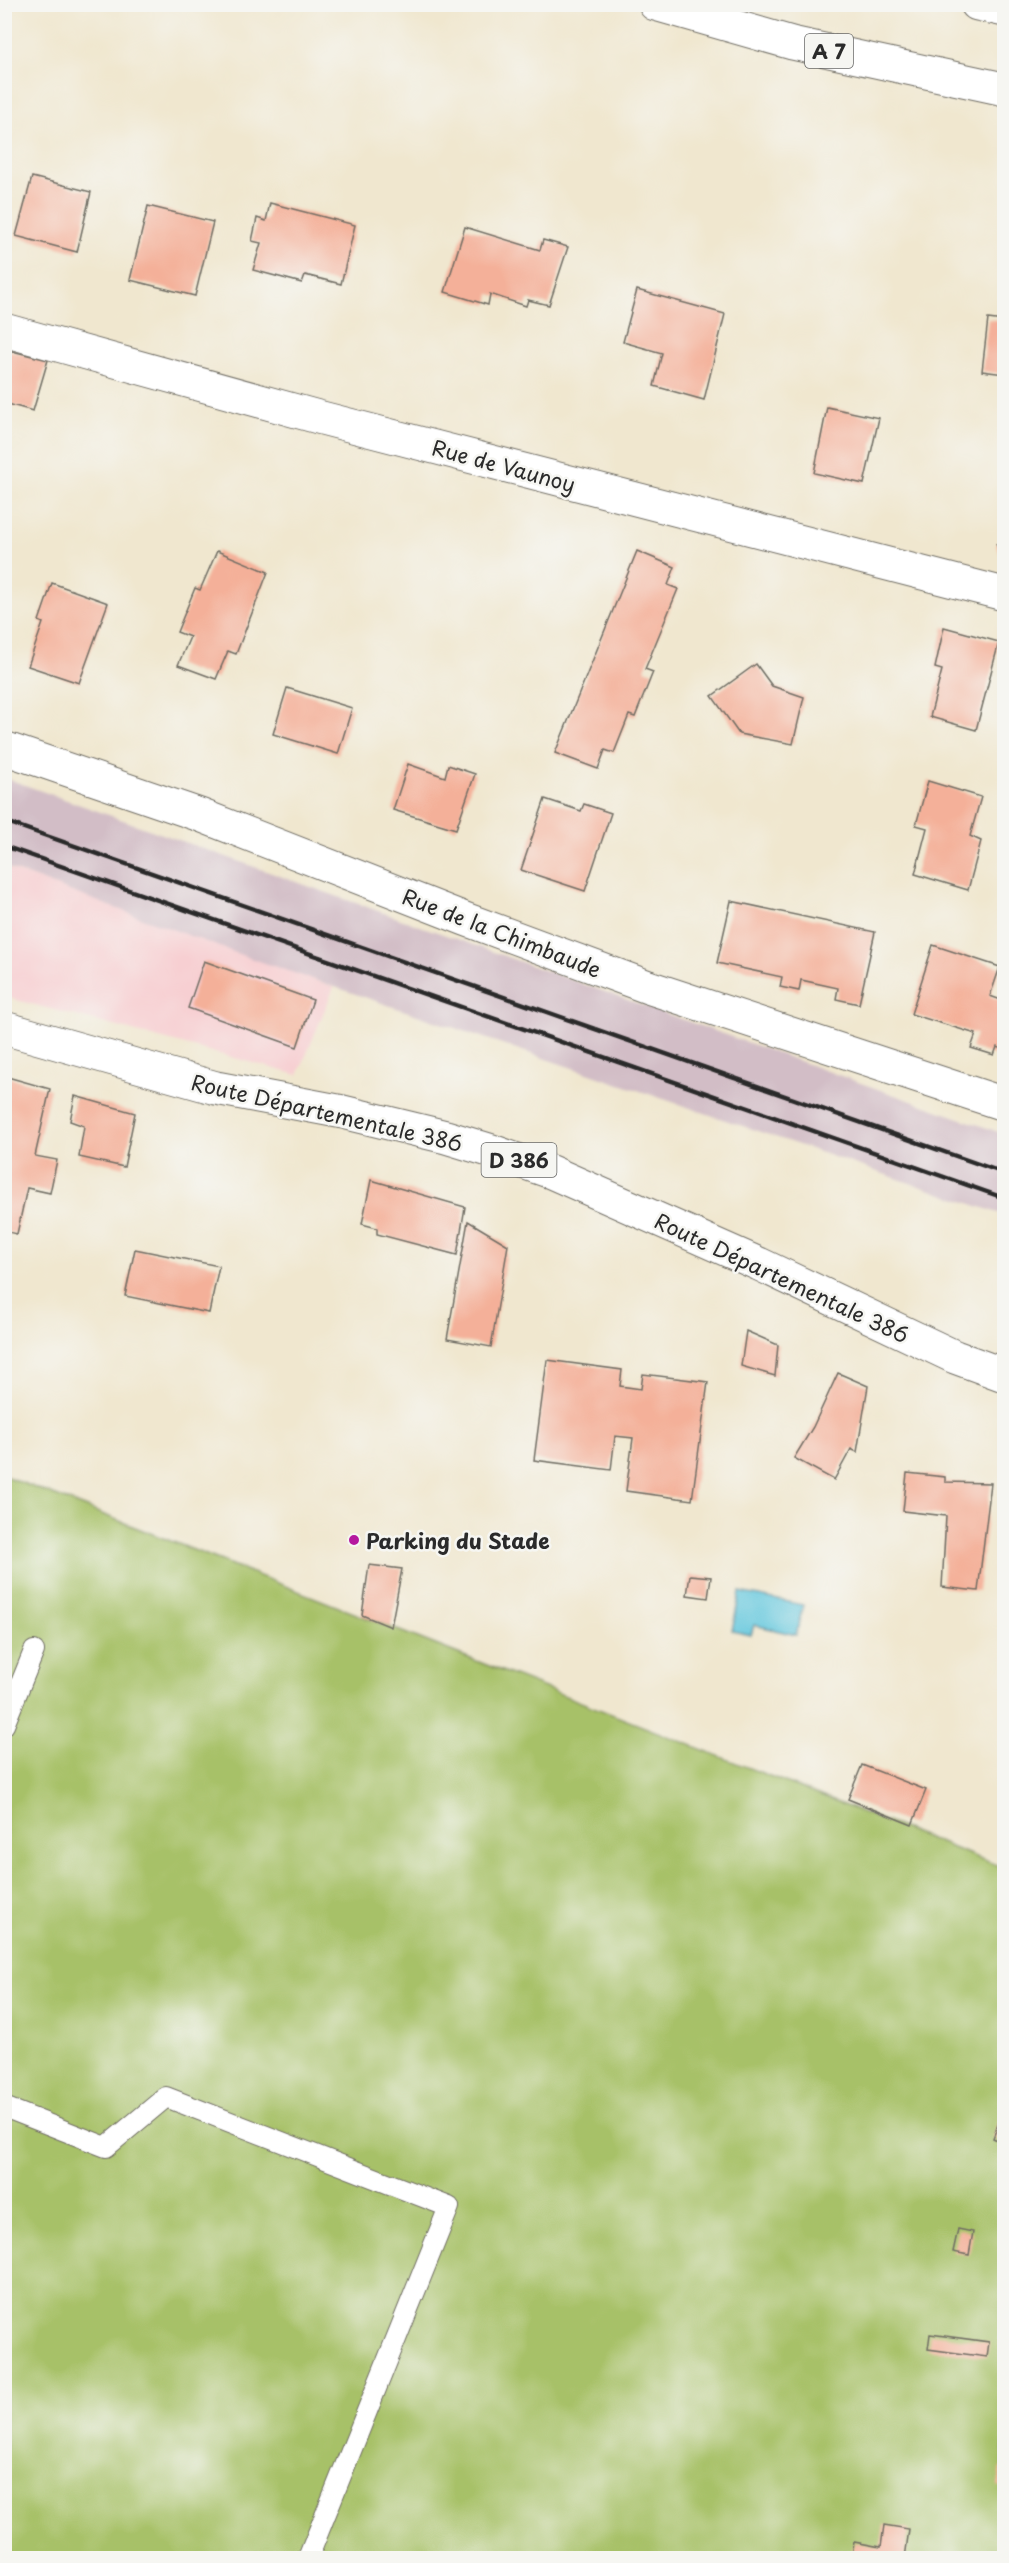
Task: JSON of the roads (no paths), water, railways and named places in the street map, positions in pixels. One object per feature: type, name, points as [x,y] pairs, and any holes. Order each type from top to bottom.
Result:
[{"type":"main road","name":"A 7","points":[[655,4],[792,44],[1005,89]]},
{"type":"main road","points":[[977,4],[1005,10]]},
{"type":"main road","name":"Rue de Vaunoy","points":[[4,330],[318,417],[1005,594]]},
{"type":"main road","name":"Rue de la Chimbaude","points":[[4,748],[200,815],[465,919],[648,987],[1005,1104]]},
{"type":"main road","name":"Route Départementale 386","points":[[4,1028],[216,1088],[343,1112],[446,1137],[492,1151],[552,1172],[759,1264],[955,1357],[1005,1375]]},
{"type":"lane","points":[[4,1725],[34,1651]]},
{"type":"lane","points":[[4,2107],[106,2147],[166,2097],[449,2207],[308,2559]]},
{"type":"water","points":[[740,1592],[803,1605],[796,1635],[754,1625],[751,1635],[732,1631]]},
{"type":"railway","points":[[4,821],[1004,1173]]},
{"type":"railway","points":[[4,846],[1004,1198]]},
{"type":"place","name":"Parking du Stade","points":[[354,1540]]}]
